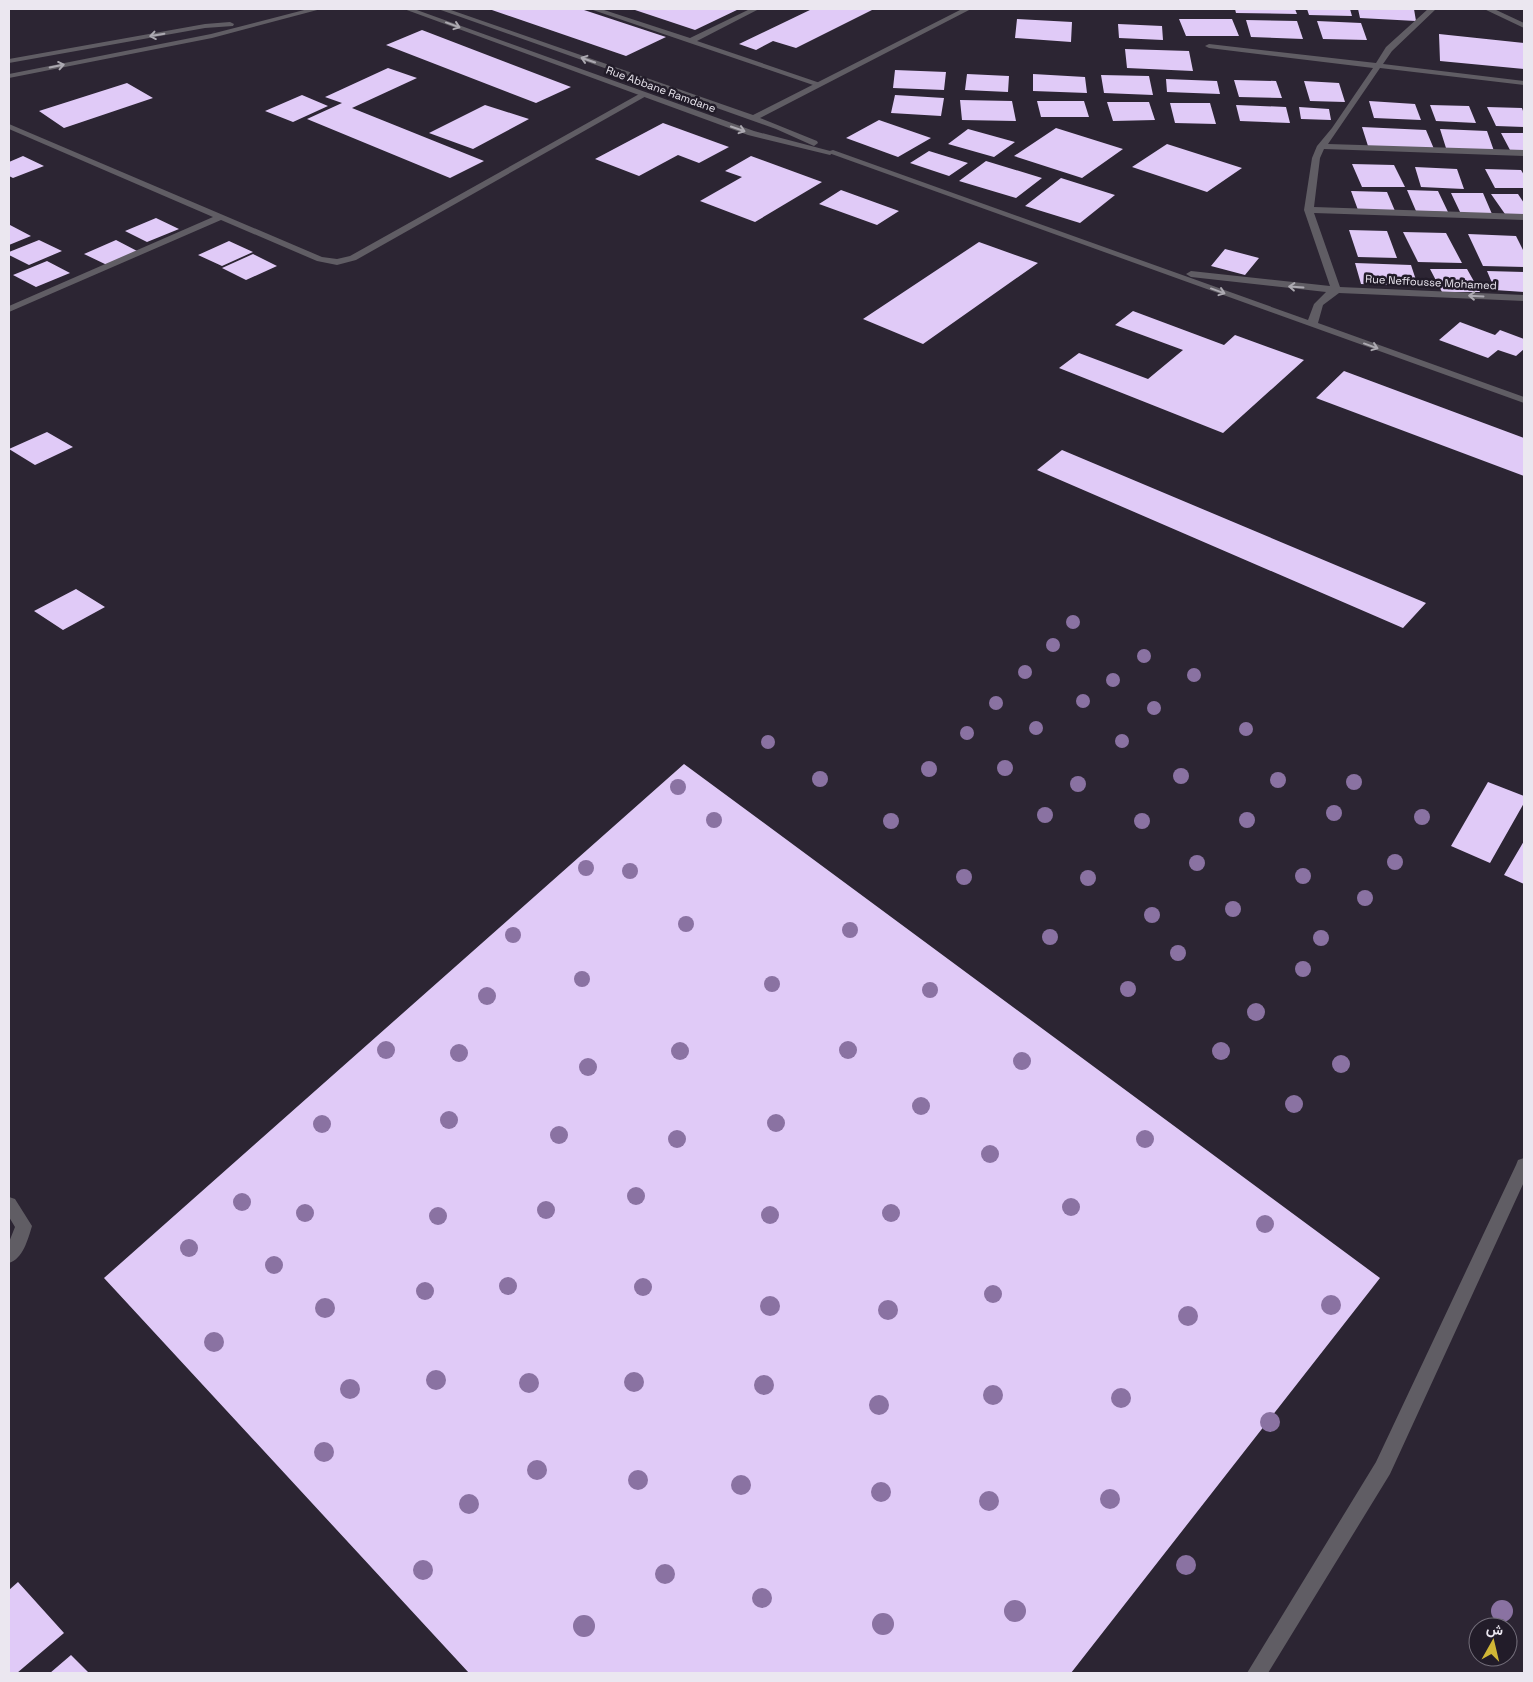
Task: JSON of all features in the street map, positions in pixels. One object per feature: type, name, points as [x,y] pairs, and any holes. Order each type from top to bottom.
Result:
[{"type":"street","points":[[9,76],[212,36],[256,22],[317,9]]},
{"type":"street","name":"Rue Abbane Ramdane","points":[[408,9],[751,133],[830,152]]},
{"type":"street","name":"Rue Abbane Ramdane","points":[[442,9],[753,118],[798,136],[830,152]]},
{"type":"street","points":[[594,9],[819,84]]},
{"type":"street","points":[[691,41],[755,9]]},
{"type":"street","points":[[753,118],[967,9]]},
{"type":"street","points":[[1313,325],[1314,309],[1326,295],[1336,290],[1309,210],[1316,158],[1321,146],[1335,130],[1375,66],[1389,49],[1432,9]]},
{"type":"street","points":[[1488,9],[1524,26]]},
{"type":"street","points":[[9,61],[206,26],[256,22]]},
{"type":"street","points":[[1209,46],[1524,83]]},
{"type":"street","points":[[546,59],[563,52]]},
{"type":"street","points":[[9,126],[320,260],[343,261],[353,258],[644,95]]},
{"type":"street","points":[[1321,146],[1524,153]]},
{"type":"street","points":[[830,152],[1524,400]]},
{"type":"street","points":[[1309,210],[1524,217]]},
{"type":"street","points":[[9,309],[221,217]]},
{"type":"street","name":"Rue Neffousse Mohamed","points":[[1155,268],[1214,278],[1336,290],[1524,298]]},
{"type":"street","points":[[1257,1673],[1383,1468],[1524,1164]]},
{"type":"street","points":[[9,1204],[24,1226],[20,1239],[9,1256]]},
{"type":"building","points":[[489,9],[581,9],[666,37],[626,56]]},
{"type":"building","points":[[632,9],[739,9],[695,30]]},
{"type":"building","points":[[812,9],[874,9],[796,48],[773,41],[756,50],[739,44]]},
{"type":"building","points":[[1235,9],[1295,9],[1297,14],[1236,13]]},
{"type":"building","points":[[1307,9],[1350,9],[1352,16],[1309,15]]},
{"type":"building","points":[[1358,9],[1414,9],[1416,21],[1360,18]]},
{"type":"building","points":[[1017,19],[1072,22],[1071,42],[1015,38]]},
{"type":"building","points":[[1179,19],[1232,19],[1239,36],[1186,36]]},
{"type":"building","points":[[1246,20],[1297,21],[1303,39],[1251,37]]},
{"type":"building","points":[[1317,21],[1361,23],[1367,40],[1323,39]]},
{"type":"building","points":[[1118,24],[1162,26],[1163,40],[1119,38]]},
{"type":"building","points":[[422,30],[571,87],[536,103],[386,45]]},
{"type":"building","points":[[1439,34],[1524,43],[1524,69],[1440,61]]},
{"type":"building","points":[[1125,49],[1189,51],[1193,71],[1127,68]]},
{"type":"building","points":[[388,68],[417,78],[352,108],[484,161],[450,178],[307,119],[342,103],[325,97]]},
{"type":"building","points":[[895,70],[946,72],[944,90],[893,88]]},
{"type":"building","points":[[967,74],[1009,76],[1008,92],[965,90]]},
{"type":"building","points":[[1033,74],[1085,77],[1087,93],[1033,91]]},
{"type":"building","points":[[1101,75],[1149,76],[1153,95],[1104,93]]},
{"type":"building","points":[[1166,79],[1217,81],[1220,94],[1167,92]]},
{"type":"building","points":[[1234,80],[1276,81],[1282,98],[1239,97]]},
{"type":"building","points":[[1304,81],[1339,83],[1345,102],[1310,101]]},
{"type":"building","points":[[127,83],[153,98],[64,128],[39,111]]},
{"type":"building","points":[[302,95],[328,106],[293,122],[265,111]]},
{"type":"building","points":[[895,95],[944,98],[941,116],[891,113]]},
{"type":"building","points":[[960,100],[1012,101],[1016,121],[962,120]]},
{"type":"building","points":[[1037,101],[1084,101],[1089,117],[1041,117]]},
{"type":"building","points":[[1369,101],[1415,104],[1421,120],[1374,118]]},
{"type":"building","points":[[1107,102],[1149,102],[1155,120],[1113,121]]},
{"type":"building","points":[[1170,103],[1210,103],[1216,124],[1175,123]]},
{"type":"building","points":[[485,105],[529,119],[473,149],[429,133]]},
{"type":"building","points":[[1236,105],[1286,107],[1290,123],[1240,121]]},
{"type":"building","points":[[1430,105],[1469,106],[1476,123],[1436,121]]},
{"type":"building","points":[[1299,107],[1329,109],[1331,120],[1301,119]]},
{"type":"building","points":[[1487,107],[1522,108],[1524,127],[1496,126]]},
{"type":"building","points":[[879,120],[931,138],[898,157],[846,138]]},
{"type":"building","points":[[663,123],[729,147],[699,163],[678,155],[639,176],[595,159]]},
{"type":"building","points":[[1362,127],[1426,130],[1434,149],[1368,146]]},
{"type":"building","points":[[1056,128],[1123,149],[1082,178],[1014,156]]},
{"type":"building","points":[[968,129],[1015,142],[994,157],[948,144]]},
{"type":"building","points":[[1440,129],[1487,131],[1494,151],[1446,148]]},
{"type":"building","points":[[1501,133],[1524,133],[1524,150],[1510,150]]},
{"type":"building","points":[[1167,144],[1242,168],[1207,192],[1132,167]]},
{"type":"building","points":[[929,151],[968,163],[949,176],[910,163]]},
{"type":"building","points":[[23,156],[44,166],[13,178],[9,176],[9,162]]},
{"type":"building","points":[[751,156],[822,182],[755,222],[700,201],[742,177],[725,171]]},
{"type":"building","points":[[986,161],[1042,178],[1016,198],[959,181]]},
{"type":"building","points":[[1352,164],[1394,165],[1405,187],[1362,187]]},
{"type":"building","points":[[1415,167],[1457,169],[1464,189],[1421,187]]},
{"type":"building","points":[[1485,169],[1521,170],[1524,175],[1524,188],[1495,188]]},
{"type":"building","points":[[1061,178],[1115,195],[1080,223],[1025,206]]},
{"type":"building","points":[[841,190],[899,211],[877,225],[819,204]]},
{"type":"building","points":[[1407,190],[1438,191],[1448,212],[1416,211]]},
{"type":"building","points":[[1351,191],[1387,192],[1395,211],[1358,210]]},
{"type":"building","points":[[1451,193],[1483,193],[1492,214],[1461,214]]},
{"type":"building","points":[[1491,194],[1518,194],[1524,203],[1524,214],[1505,214]]},
{"type":"building","points":[[156,218],[179,229],[147,242],[125,231]]},
{"type":"building","points":[[10,225],[31,236],[9,245]]},
{"type":"building","points":[[1349,230],[1387,231],[1397,258],[1358,257]]},
{"type":"building","points":[[1403,232],[1446,233],[1462,263],[1418,262]]},
{"type":"building","points":[[1468,234],[1516,236],[1524,252],[1524,267],[1483,266]]},
{"type":"building","points":[[39,240],[62,251],[29,265],[9,255],[9,252]]},
{"type":"building","points":[[116,240],[139,252],[107,265],[84,254]]},
{"type":"building","points":[[229,241],[253,252],[222,266],[198,255]]},
{"type":"building","points":[[979,242],[1038,263],[923,344],[863,319]]},
{"type":"building","points":[[1225,249],[1259,258],[1245,275],[1211,266]]},
{"type":"building","points":[[253,254],[277,266],[246,280],[222,268]]},
{"type":"building","points":[[47,261],[70,273],[36,287],[13,275]]},
{"type":"building","points":[[1355,263],[1411,265],[1418,286],[1361,284]]},
{"type":"building","points":[[1430,269],[1467,269],[1480,292],[1442,292]]},
{"type":"building","points":[[1487,271],[1524,272],[1524,292],[1495,290]]},
{"type":"building","points":[[1133,311],[1224,345],[1235,335],[1304,360],[1223,433],[1059,368],[1079,353],[1148,379],[1183,350],[1115,325]]},
{"type":"building","points":[[1460,322],[1495,335],[1500,330],[1524,339],[1524,349],[1516,356],[1498,350],[1488,358],[1439,340]]},
{"type":"building","points":[[1344,371],[1524,438],[1524,476],[1316,398]]},
{"type":"building","points":[[47,432],[73,447],[35,465],[9,449]]},
{"type":"building","points":[[1062,450],[1426,603],[1403,628],[1037,470]]},
{"type":"building","points":[[76,589],[105,607],[63,630],[34,611]]},
{"type":"building","points":[[684,764],[1380,1278],[1071,1673],[469,1673],[104,1278]]},
{"type":"building","points":[[1488,782],[1524,796],[1524,803],[1490,863],[1451,846]]},
{"type":"building","points":[[1524,841],[1524,884],[1504,875]]},
{"type":"building","points":[[18,1582],[64,1633],[17,1673],[9,1673],[9,1590]]},
{"type":"building","points":[[71,1655],[89,1673],[50,1673]]}]
